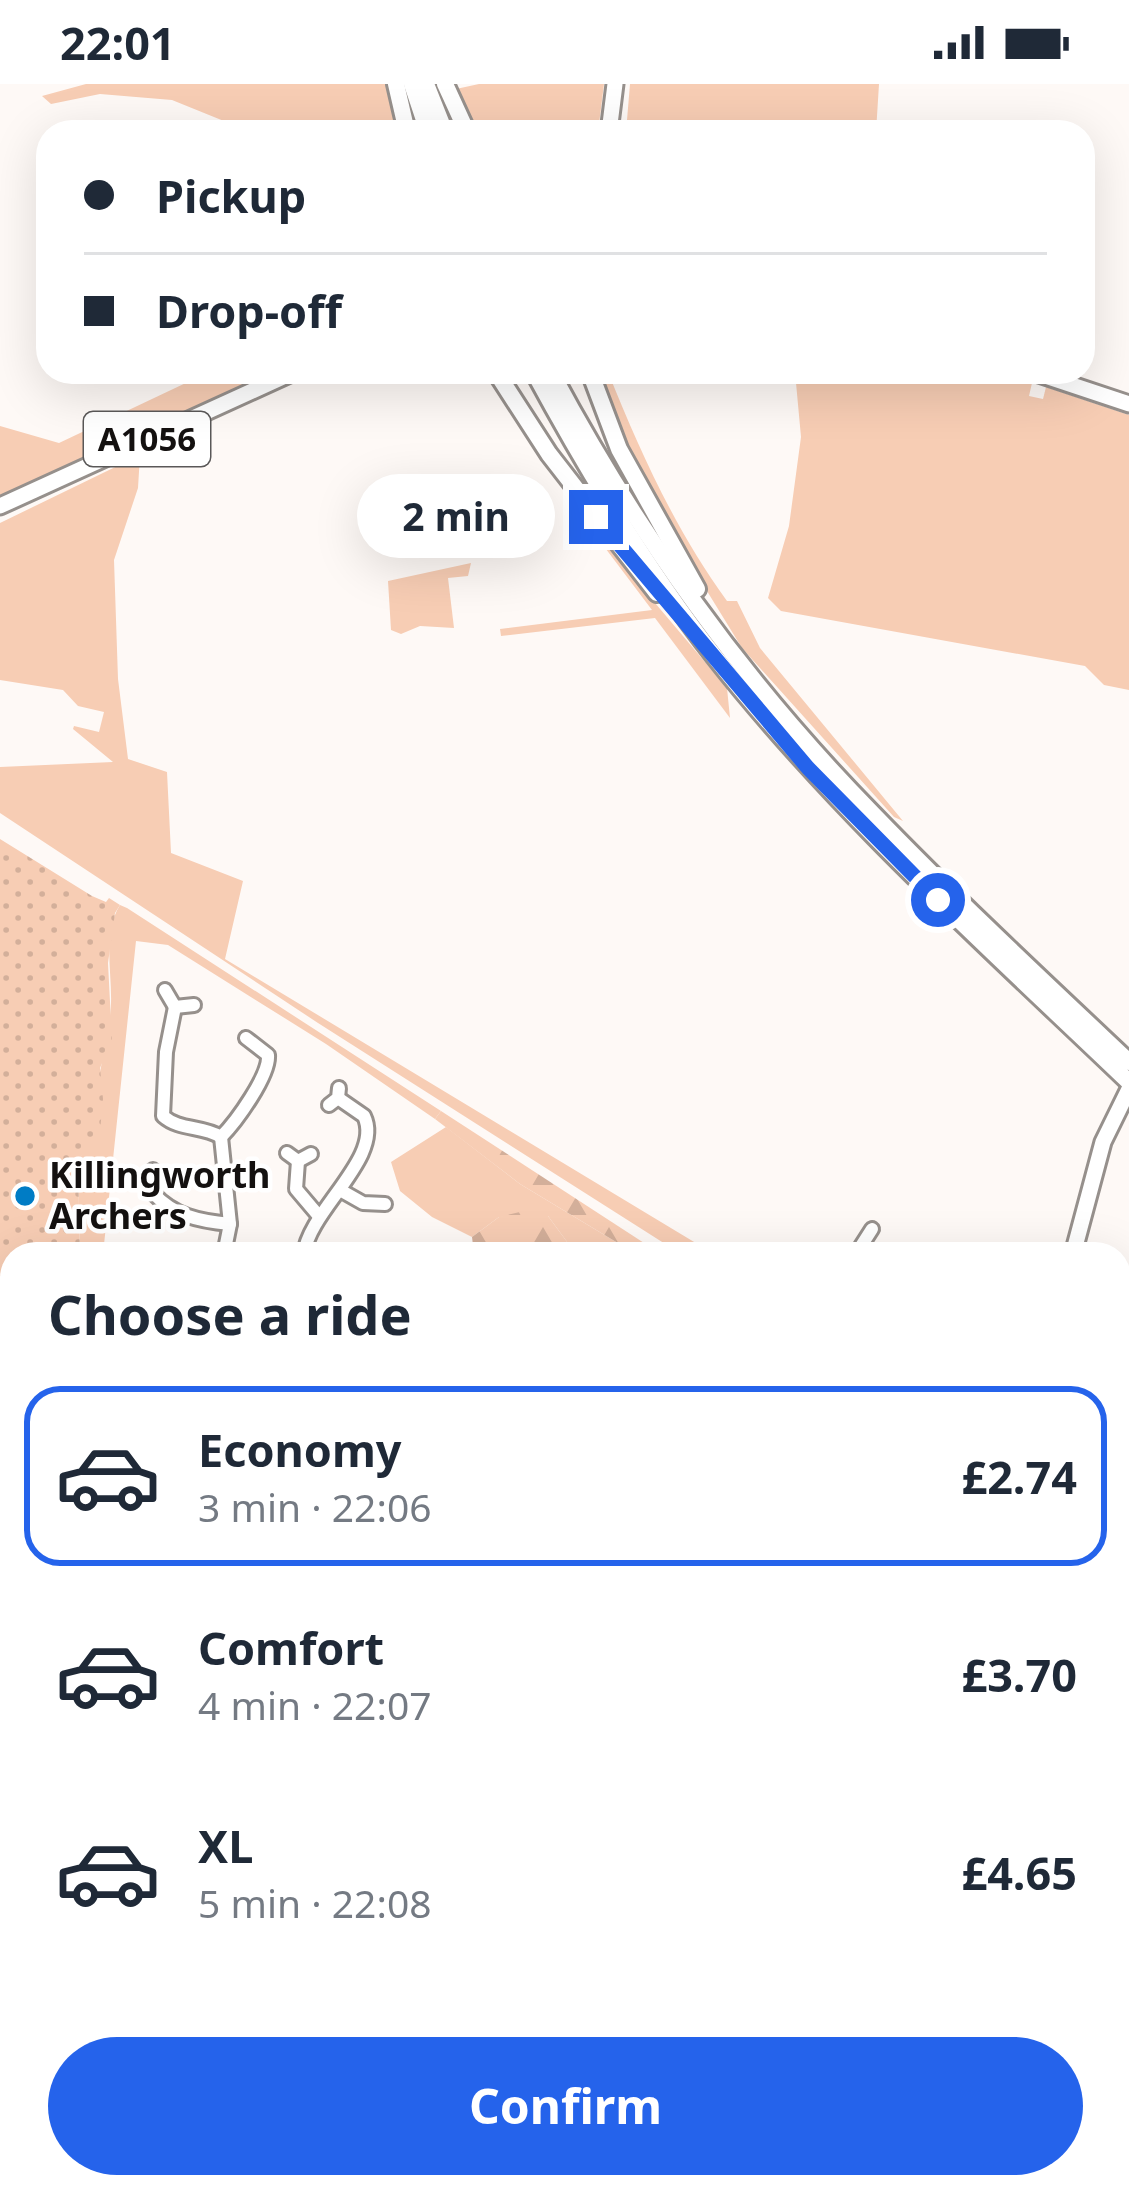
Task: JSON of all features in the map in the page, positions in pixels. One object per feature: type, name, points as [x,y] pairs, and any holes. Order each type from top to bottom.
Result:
[{"type":"highway","points":[[396,84],[404,120]]},
{"type":"highway","points":[[412,84],[424,120]]},
{"type":"highway","points":[[426,84],[440,120]]},
{"type":"highway","points":[[445,84],[462,120]]},
{"type":"highway","points":[[504,384],[620,548],[871,812],[1129,1062]]},
{"type":"highway","points":[[541,384],[614,511],[857,821],[1129,1086]]},
{"type":"highway","points":[[558,384],[721,652]]},
{"type":"highway","points":[[595,384],[620,449],[721,652]]},
{"type":"main road","points":[[610,120],[615,84]]},
{"type":"main road","name":"A1056","points":[[0,506],[268,384]]},
{"type":"main road","points":[[1070,384],[1129,404]]},
{"type":"main road","points":[[1076,1242],[1096,1165],[1129,1086]]},
{"type":"street","points":[[165,990],[175,1007],[161,1124],[221,1137]]},
{"type":"street","points":[[175,1007],[194,1005]]},
{"type":"street","points":[[226,1242],[230,1224],[221,1137],[276,1058],[247,1038]]},
{"type":"street","points":[[306,1242],[375,1127],[358,1108],[335,1097]]},
{"type":"street","points":[[298,1156],[296,1189],[318,1215]]},
{"type":"street","points":[[153,1170],[147,1196],[191,1219],[230,1224]]},
{"type":"street","points":[[340,1190],[363,1203],[389,1202]]},
{"type":"street","points":[[863,1242],[872,1228]]},
{"type":"green space","points":[[86,84],[386,84],[399,120],[221,120],[172,100],[100,94],[51,104],[42,96]]},
{"type":"green space","points":[[479,84],[604,84],[600,120],[472,120],[456,89]]},
{"type":"green space","points":[[630,84],[879,84],[877,120],[627,120]]},
{"type":"green space","points":[[184,384],[246,384],[0,498],[0,426],[59,443]]},
{"type":"green space","points":[[601,384],[613,384],[660,490],[727,601],[737,601],[760,648],[903,821],[894,817],[742,648],[675,539],[620,435]]},
{"type":"green space","points":[[796,384],[1032,384],[1029,396],[1043,399],[1046,387],[1129,415],[1129,690],[1104,685],[1085,666],[781,611],[768,598],[789,526],[801,437]]},
{"type":"green space","points":[[140,455],[138,488],[114,560],[118,679],[128,759],[167,772],[171,853],[243,881],[225,959],[694,1242],[662,1242],[318,1023],[0,813],[0,767],[113,762],[73,729],[99,732],[104,712],[78,706],[63,690],[0,680],[0,523]]},
{"type":"green space","points":[[578,512],[727,688],[730,718],[655,618],[501,636],[500,629],[652,610]]},
{"type":"green space","points":[[471,563],[468,576],[448,578],[454,628],[420,626],[401,634],[391,630],[388,581]]},
{"type":"green space","points":[[0,839],[92,896],[120,905],[108,963],[112,1040],[100,1068],[100,1131],[78,1161],[80,1242],[0,1242]]},
{"type":"green space","points":[[120,905],[127,908],[441,1111],[435,1119],[168,945],[136,941],[104,1242],[80,1242],[78,1161],[107,1034],[114,917]]},
{"type":"green space","points":[[441,1111],[643,1242],[616,1242],[520,1184],[435,1119]]},
{"type":"green space","points":[[446,1127],[520,1184],[616,1242],[567,1242],[548,1216],[499,1217],[472,1237],[432,1217],[400,1191],[391,1162]]},
{"type":"green space","points":[[537,1208],[567,1242],[473,1242],[472,1237],[499,1217]]},
{"type":"place","name":"Killingworth Archers","points":[[25,1196]]},
{"type":"route","points":[[596,517],[808,768],[938,900]]}]
